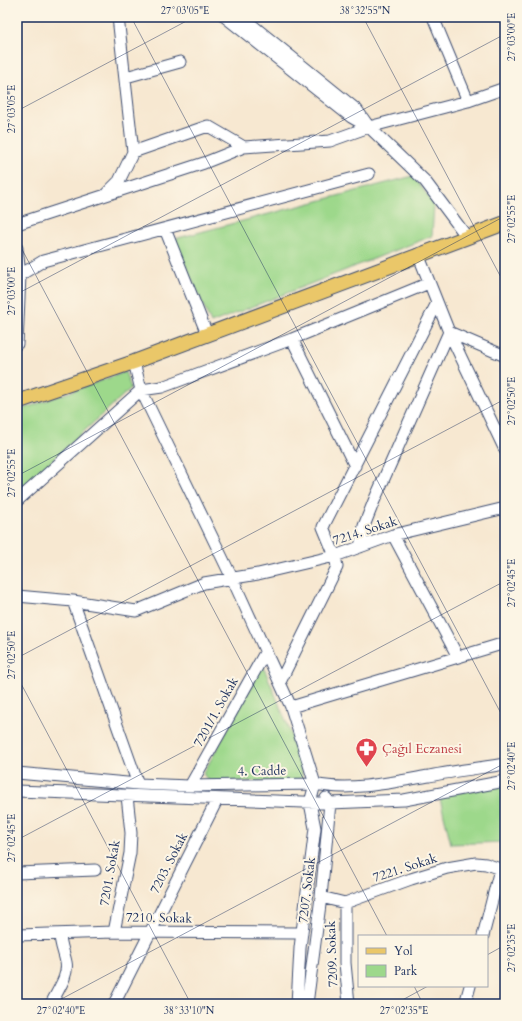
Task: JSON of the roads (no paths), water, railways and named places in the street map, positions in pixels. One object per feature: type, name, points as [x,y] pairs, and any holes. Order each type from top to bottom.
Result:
[{"type":"main road","points":[[17,402],[134,362],[418,254],[505,223]]},
{"type":"street","points":[[106,195],[119,181],[133,152],[126,77],[118,17]]},
{"type":"street","points":[[225,17],[351,117],[370,127]]},
{"type":"street","points":[[242,17],[357,110],[370,127],[426,181],[467,237]]},
{"type":"street","points":[[433,17],[468,101]]},
{"type":"street","points":[[126,77],[180,62]]},
{"type":"street","points":[[17,224],[204,163],[244,147],[330,141],[370,127],[468,101],[505,88]]},
{"type":"street","points":[[133,152],[208,126],[244,147]]},
{"type":"street","points":[[20,276],[43,261],[370,174]]},
{"type":"street","points":[[165,229],[207,334]]},
{"type":"street","points":[[17,248],[20,276],[17,344]]},
{"type":"street","points":[[418,254],[449,332],[505,450]]},
{"type":"street","points":[[17,501],[141,390],[162,388],[292,339],[429,283]]},
{"type":"street","points":[[280,682],[337,567],[335,556],[323,527],[437,303]]},
{"type":"street","points":[[449,332],[505,356]]},
{"type":"street","points":[[360,547],[364,526],[374,501],[449,332]]},
{"type":"street","points":[[292,339],[355,466]]},
{"type":"street","points":[[134,362],[141,390],[232,578],[291,707],[315,784],[330,803]]},
{"type":"street","name":"7214. Sokak","points":[[17,596],[73,601],[136,611],[204,583],[335,556],[393,535],[505,508]]},
{"type":"street","points":[[393,535],[458,657]]},
{"type":"street","points":[[73,601],[138,784]]},
{"type":"street","points":[[291,707],[505,643]]},
{"type":"street","name":"7201/1. Sokak","points":[[190,786],[266,651]]},
{"type":"street","name":"4. Cadde","points":[[17,773],[138,784],[190,786],[315,784],[329,788],[400,782],[505,764]]},
{"type":"street","points":[[17,791],[217,800],[330,803],[404,800],[505,781]]},
{"type":"street","points":[[310,802],[315,784]]},
{"type":"street","name":"7201. Sokak","points":[[114,932],[130,853],[131,833],[127,796]]},
{"type":"street","name":"7203. Sokak","points":[[114,1004],[217,800]]},
{"type":"street","name":"7207. Sokak","points":[[297,1004],[301,933],[315,828],[310,802]]},
{"type":"street","name":"7207. Sokak","points":[[307,1004],[321,897],[330,803]]},
{"type":"street","name":"7221. Sokak","points":[[345,903],[411,879],[447,868],[476,863],[486,864],[500,869],[483,935]]},
{"type":"street","points":[[17,873],[95,870]]},
{"type":"street","points":[[321,897],[345,903]]},
{"type":"street","name":"7209. Sokak","points":[[345,903],[345,963],[349,1004]]},
{"type":"street","name":"7210. Sokak","points":[[17,935],[114,932],[301,933]]},
{"type":"street","points":[[51,1004],[66,975],[66,962],[60,946],[60,934]]},
{"type":"street","points":[[465,1004],[470,987]]},
{"type":"place","name":"Çağıl Eczanesi","points":[[367,768]]}]
